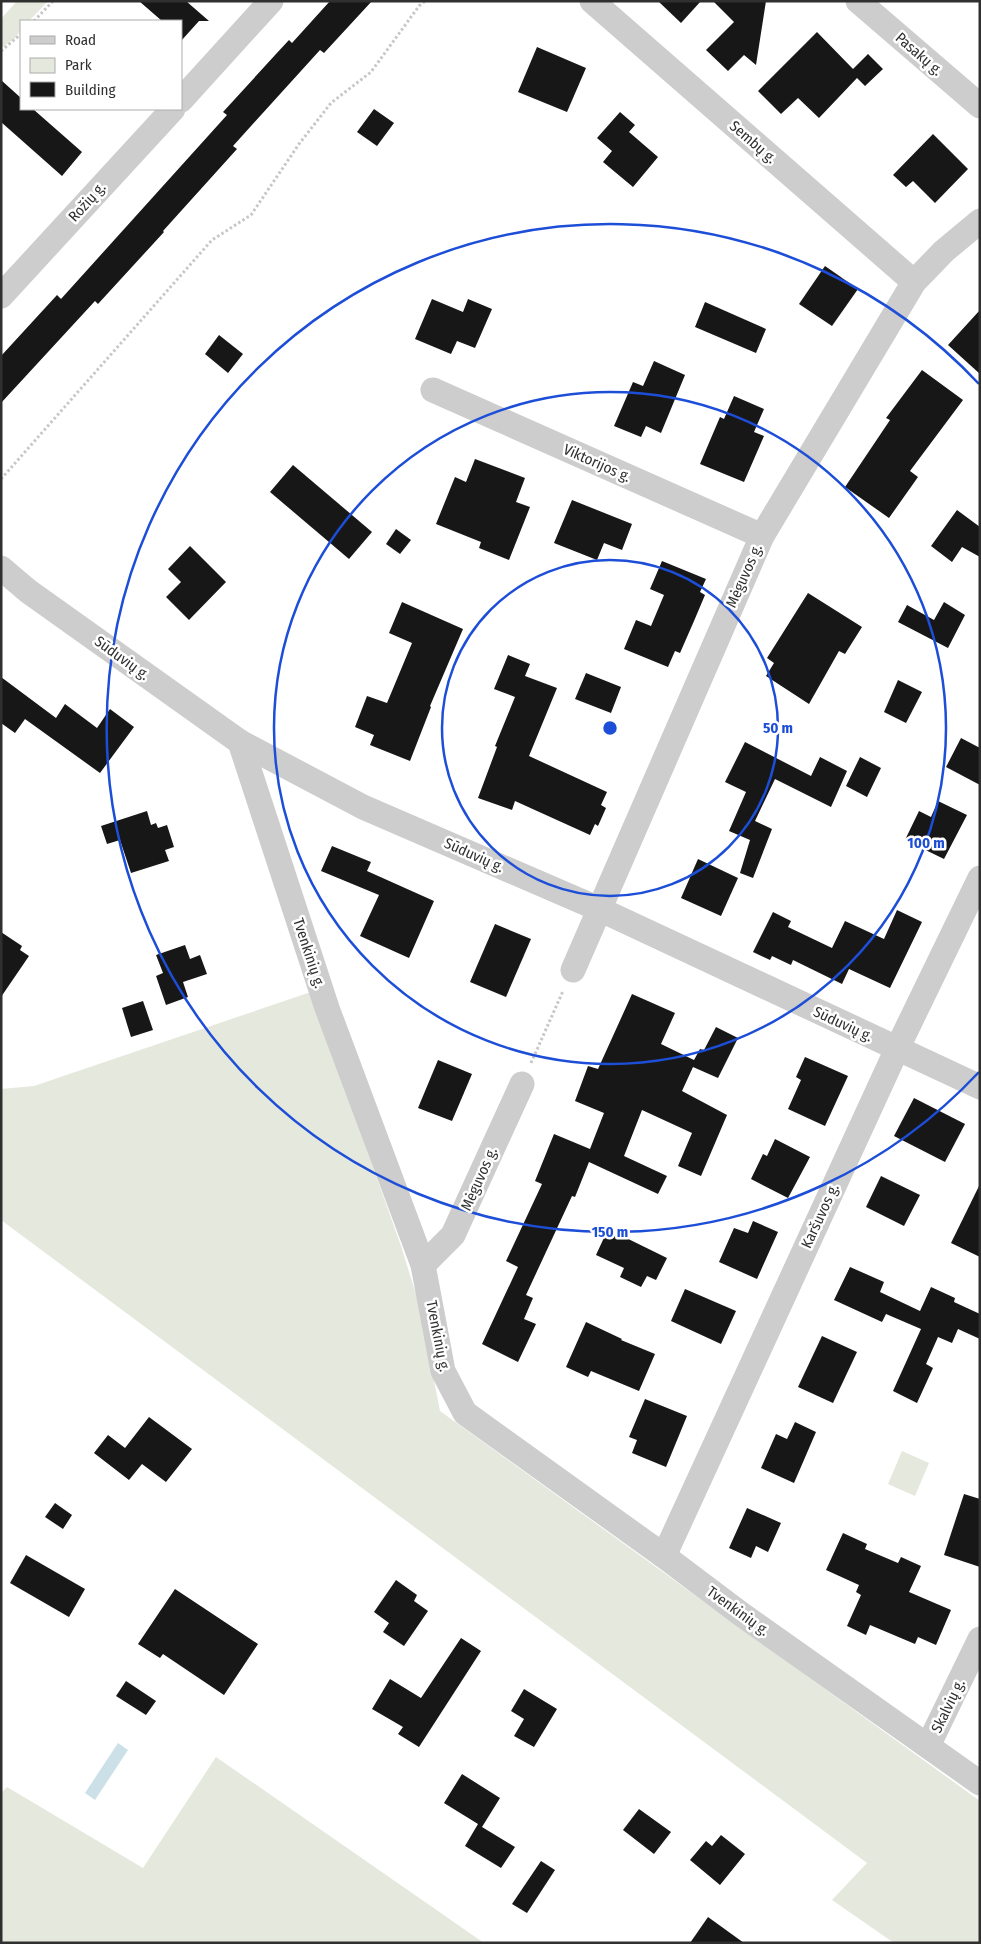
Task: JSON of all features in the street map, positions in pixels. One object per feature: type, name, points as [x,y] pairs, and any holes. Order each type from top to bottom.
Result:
[{"type":"street","points":[[182,99],[271,1]]},
{"type":"street","name":"Sembų g.","points":[[592,1],[914,282]]},
{"type":"street","name":"Pasakų g.","points":[[858,1],[980,106]]},
{"type":"street","name":"Rožių g.","points":[[1,296],[172,110]]},
{"type":"street","name":"Mėguvos g.","points":[[573,970],[762,536],[914,282],[944,251],[980,221]]},
{"type":"street","name":"Viktorijos g.","points":[[433,390],[762,536]]},
{"type":"street","name":"Sūduvių g.","points":[[1,568],[28,591],[240,742],[363,807],[599,909],[980,1087]]},
{"type":"street","name":"Tvenkinių g.","points":[[240,742],[327,1008],[423,1265],[443,1371],[465,1413],[664,1556],[741,1614],[980,1783]]},
{"type":"street","name":"Karšuvos g.","points":[[664,1556],[897,1049],[980,878]]},
{"type":"street","name":"Mėguvos g.","points":[[423,1265],[453,1235],[522,1084]]},
{"type":"street","name":"Skalvių g.","points":[[928,1746],[980,1639]]},
{"type":"path","points":[[35,20],[52,1]]},
{"type":"path","points":[[1,479],[212,240],[251,214],[299,144],[331,103],[371,72],[419,6],[425,1]]},
{"type":"path","points":[[1,51],[20,35]]},
{"type":"path","points":[[522,1084],[573,970]]},
{"type":"green space","points":[[17,1],[48,1],[30,20],[20,20],[20,31],[14,39],[1,48],[1,19]]},
{"type":"green space","points":[[311,992],[401,1246],[419,1304],[440,1411],[980,1801],[980,1943],[894,1943],[832,1900],[867,1863],[1,1220],[1,1089],[34,1086]]},
{"type":"green space","points":[[902,1451],[929,1463],[915,1496],[888,1484]]},
{"type":"green space","points":[[216,1757],[484,1943],[1,1943],[1,1793],[7,1787],[143,1868]]},
{"type":"water","points":[[118,1743],[128,1750],[95,1800],[85,1793]]},
{"type":"building","points":[[139,1],[186,1],[209,21],[199,21],[182,40],[182,20],[161,20]]},
{"type":"building","points":[[330,1],[372,1],[324,53],[320,50],[233,146],[237,149],[164,232],[98,304],[95,301],[1,403],[1,356],[57,295],[61,299],[227,115],[223,112],[289,40],[292,43]]},
{"type":"building","points":[[658,1],[701,1],[681,23]]},
{"type":"building","points":[[713,1],[766,1],[756,65],[744,55],[728,71],[706,50],[734,22]]},
{"type":"building","points":[[817,32],[853,69],[868,54],[883,69],[865,86],[857,78],[819,118],[798,98],[781,114],[758,91]]},
{"type":"building","points":[[537,47],[586,68],[567,112],[518,92]]},
{"type":"building","points":[[1,80],[20,97],[20,110],[34,110],[82,152],[62,176],[1,122]]},
{"type":"building","points":[[374,109],[394,123],[377,146],[357,132]]},
{"type":"building","points":[[620,112],[635,125],[629,132],[658,157],[633,187],[603,162],[612,151],[597,138]]},
{"type":"building","points":[[933,134],[968,169],[935,203],[913,181],[906,187],[893,175]]},
{"type":"building","points":[[825,266],[858,289],[832,326],[799,304]]},
{"type":"building","points":[[432,299],[463,312],[468,299],[492,309],[475,348],[457,341],[451,354],[415,339]]},
{"type":"building","points":[[705,302],[766,329],[756,353],[695,327]]},
{"type":"building","points":[[980,310],[980,374],[948,345]]},
{"type":"building","points":[[219,335],[243,354],[228,373],[205,354]]},
{"type":"building","points":[[654,361],[685,375],[661,433],[646,426],[641,437],[614,426],[633,382],[643,386]]},
{"type":"building","points":[[922,370],[963,400],[910,471],[918,477],[889,518],[845,487],[890,420],[886,418]]},
{"type":"building","points":[[734,396],[764,409],[754,432],[764,436],[744,482],[700,464],[720,417],[724,419]]},
{"type":"building","points":[[475,459],[525,478],[516,502],[530,507],[509,560],[479,548],[481,542],[436,524],[455,477],[466,482]]},
{"type":"building","points":[[293,465],[372,532],[349,559],[270,492]]},
{"type":"building","points":[[572,500],[632,524],[622,550],[604,543],[597,560],[554,543]]},
{"type":"building","points":[[957,510],[980,527],[980,557],[962,547],[952,562],[931,546]]},
{"type":"building","points":[[396,529],[411,540],[400,554],[386,544]]},
{"type":"building","points":[[190,546],[226,582],[189,620],[166,597],[181,582],[168,569]]},
{"type":"building","points":[[662,561],[706,579],[700,592],[705,595],[694,621],[680,653],[675,651],[668,667],[624,649],[636,620],[651,626],[664,595],[650,589]]},
{"type":"building","points":[[808,593],[862,627],[845,654],[839,651],[809,704],[766,676],[774,663],[767,658]]},
{"type":"building","points":[[402,602],[463,629],[430,706],[410,761],[370,745],[374,735],[355,727],[367,696],[387,703],[412,643],[389,633]]},
{"type":"building","points":[[944,602],[965,615],[948,648],[898,622],[907,605],[934,620]]},
{"type":"building","points":[[508,655],[530,664],[525,676],[557,688],[529,756],[607,792],[601,805],[606,808],[598,826],[595,824],[590,835],[515,801],[512,810],[478,798],[497,747],[495,746],[515,697],[494,689]]},
{"type":"building","points":[[586,673],[621,687],[611,713],[575,699]]},
{"type":"building","points":[[1,677],[56,718],[65,704],[97,728],[110,709],[134,727],[100,773],[25,719],[15,733],[1,723]]},
{"type":"building","points":[[898,680],[922,692],[906,723],[884,712]]},
{"type":"building","points":[[961,738],[980,748],[980,785],[946,767]]},
{"type":"building","points":[[745,742],[811,776],[820,757],[847,771],[831,807],[775,779],[755,821],[772,829],[753,878],[740,873],[750,840],[729,831],[746,792],[725,782]]},
{"type":"building","points":[[860,757],[881,768],[867,797],[846,786]]},
{"type":"building","points":[[938,801],[967,815],[944,859],[905,840],[919,811],[931,817]]},
{"type":"building","points":[[147,811],[151,825],[156,823],[158,828],[167,825],[174,847],[165,850],[169,861],[131,873],[120,840],[107,844],[101,826]]},
{"type":"building","points":[[332,846],[371,862],[367,871],[434,901],[409,958],[360,936],[379,895],[321,871]]},
{"type":"building","points":[[698,859],[738,878],[721,916],[681,898]]},
{"type":"building","points":[[897,910],[922,922],[890,988],[849,969],[842,984],[793,960],[791,965],[772,956],[770,960],[753,952],[773,912],[791,921],[788,927],[832,948],[845,921],[884,939]]},
{"type":"building","points":[[495,924],[531,939],[506,997],[470,982]]},
{"type":"building","points":[[1,932],[22,946],[20,950],[29,956],[1,997]]},
{"type":"building","points":[[185,945],[190,959],[200,955],[207,974],[183,982],[188,997],[166,1005],[156,976],[163,973],[156,955]]},
{"type":"building","points":[[632,994],[675,1013],[661,1044],[694,1060],[700,1049],[704,1050],[716,1027],[738,1038],[718,1078],[693,1067],[682,1091],[727,1115],[701,1176],[678,1166],[692,1133],[642,1110],[624,1156],[667,1176],[658,1194],[589,1162],[575,1197],[572,1196],[526,1295],[533,1298],[524,1319],[536,1324],[518,1362],[482,1344],[518,1267],[506,1261],[542,1184],[535,1181],[554,1134],[590,1149],[604,1113],[575,1101],[588,1066],[598,1069]]},
{"type":"building","points":[[143,1001],[153,1030],[131,1037],[122,1008]]},
{"type":"building","points":[[805,1057],[848,1076],[825,1126],[788,1109],[801,1080],[796,1077]]},
{"type":"building","points":[[438,1060],[472,1074],[452,1121],[418,1108]]},
{"type":"building","points":[[914,1098],[965,1124],[945,1162],[894,1136]]},
{"type":"building","points":[[775,1139],[810,1157],[788,1198],[751,1179],[763,1154],[767,1156]]},
{"type":"building","points":[[881,1176],[920,1195],[904,1226],[866,1207]]},
{"type":"building","points":[[980,1184],[980,1257],[951,1243]]},
{"type":"building","points":[[753,1221],[778,1232],[757,1279],[719,1262],[734,1228],[748,1233]]},
{"type":"building","points":[[608,1229],[667,1258],[656,1280],[647,1276],[641,1287],[620,1277],[624,1268],[596,1255]]},
{"type":"building","points":[[850,1267],[884,1282],[880,1292],[920,1311],[931,1287],[955,1298],[954,1302],[980,1314],[980,1339],[958,1329],[952,1343],[938,1337],[926,1364],[933,1368],[917,1403],[893,1391],[921,1329],[886,1314],[882,1322],[834,1300]]},
{"type":"building","points":[[685,1289],[736,1311],[721,1344],[671,1321]]},
{"type":"building","points":[[586,1322],[621,1340],[655,1354],[639,1391],[591,1371],[588,1377],[566,1367]]},
{"type":"building","points":[[822,1336],[857,1352],[833,1403],[798,1387]]},
{"type":"building","points":[[645,1399],[687,1416],[666,1467],[632,1453],[637,1440],[629,1437]]},
{"type":"building","points":[[149,1417],[192,1449],[166,1482],[142,1464],[129,1480],[94,1453],[108,1435],[125,1448]]},
{"type":"building","points":[[795,1422],[816,1432],[794,1483],[761,1468],[776,1434],[787,1439]]},
{"type":"building","points":[[964,1494],[980,1499],[980,1567],[944,1555]]},
{"type":"building","points":[[55,1503],[72,1515],[63,1529],[45,1517]]},
{"type":"building","points":[[747,1508],[781,1523],[768,1552],[756,1546],[751,1558],[729,1548]]},
{"type":"building","points":[[843,1533],[867,1544],[865,1549],[898,1563],[901,1557],[921,1566],[909,1592],[951,1610],[936,1645],[918,1637],[915,1644],[870,1625],[866,1635],[847,1626],[861,1595],[856,1592],[859,1585],[826,1570]]},
{"type":"building","points":[[26,1555],[85,1589],[69,1617],[10,1583]]},
{"type":"building","points":[[396,1580],[417,1595],[414,1601],[428,1611],[404,1646],[383,1632],[389,1623],[374,1612]]},
{"type":"building","points":[[175,1589],[258,1644],[224,1695],[163,1654],[160,1658],[138,1644]]},
{"type":"building","points":[[461,1638],[481,1651],[419,1747],[398,1734],[403,1727],[372,1709],[390,1679],[421,1698]]},
{"type":"building","points":[[126,1681],[156,1701],[146,1715],[116,1696]]},
{"type":"building","points":[[524,1689],[557,1709],[534,1747],[514,1736],[524,1719],[511,1711]]},
{"type":"building","points":[[462,1774],[500,1798],[482,1827],[515,1847],[501,1868],[465,1846],[478,1824],[444,1803]]},
{"type":"building","points":[[639,1809],[671,1832],[654,1854],[623,1830]]},
{"type":"building","points":[[721,1835],[745,1854],[720,1885],[690,1860],[706,1841],[712,1846]]},
{"type":"building","points":[[541,1861],[555,1870],[527,1913],[512,1904]]},
{"type":"building","points":[[708,1917],[744,1943],[690,1943]]}]
